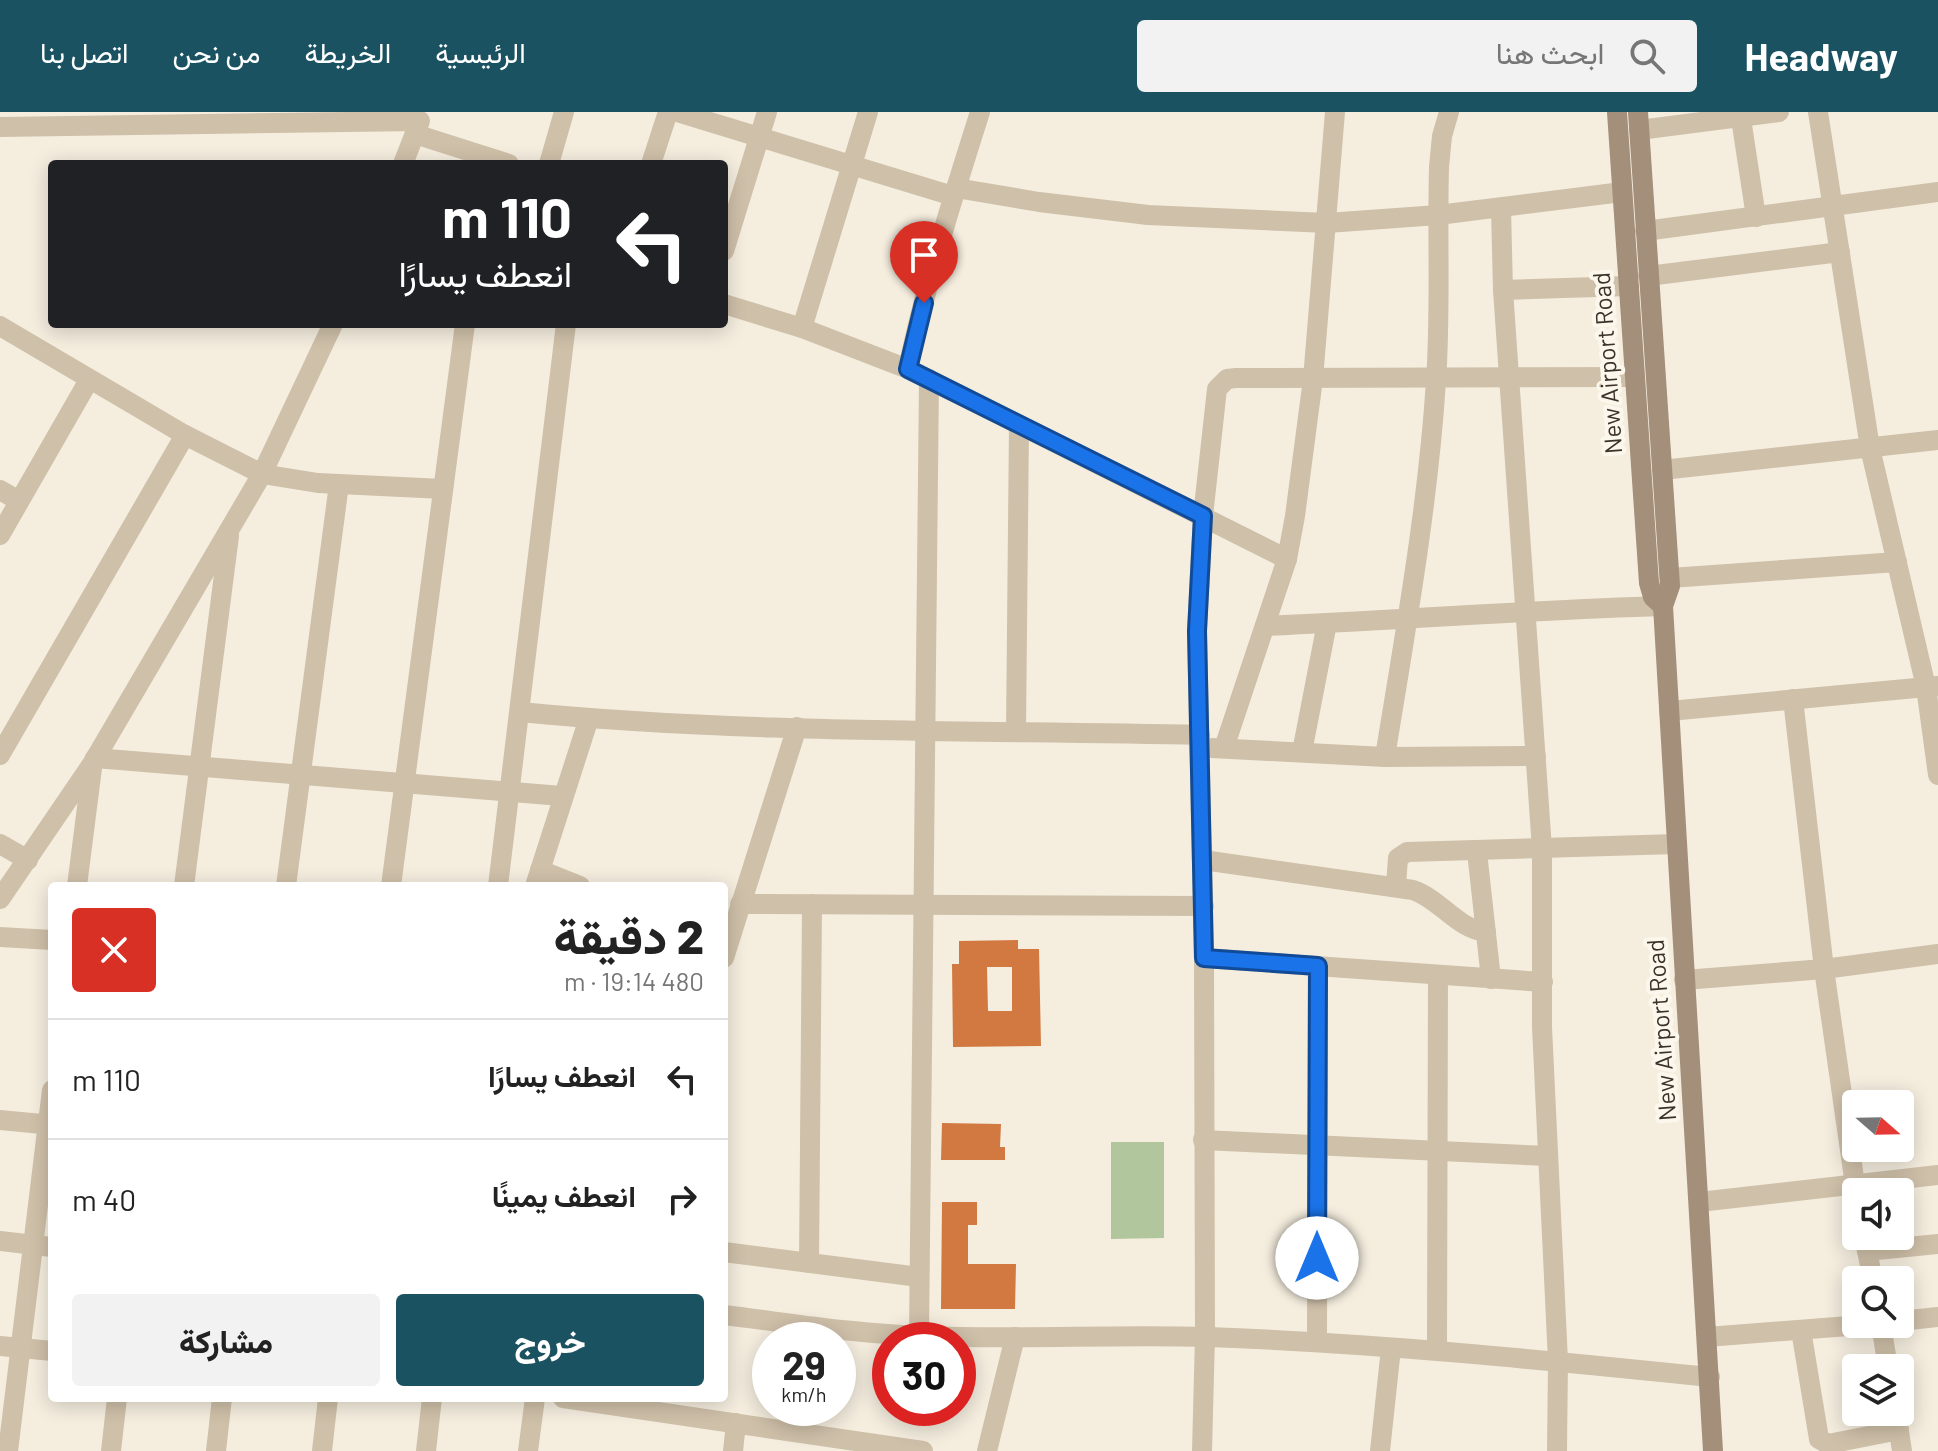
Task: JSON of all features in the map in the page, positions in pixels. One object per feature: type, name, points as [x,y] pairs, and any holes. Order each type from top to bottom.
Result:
[{"type":"street","points":[[550,160],[564,112]]},
{"type":"street","points":[[652,160],[668,112]]},
{"type":"street","points":[[677,112],[851,165],[955,192],[1148,215],[1327,223],[1438,215],[1622,192]]},
{"type":"street","points":[[728,238],[767,112]]},
{"type":"street","points":[[802,328],[868,112]]},
{"type":"street","points":[[908,369],[916,329],[980,112]]},
{"type":"street","points":[[1224,748],[1287,559],[1313,379],[1335,112]]},
{"type":"street","points":[[1385,757],[1431,442],[1436,378],[1440,151],[1449,112]]},
{"type":"street","name":"New Airport Road","points":[[1617,112],[1649,583],[1653,597],[1663,606]]},
{"type":"street","points":[[1638,121],[1779,112]]},
{"type":"street","points":[[1818,112],[1870,448],[1897,562],[1932,686],[1938,775]]},
{"type":"street","points":[[1741,115],[1756,217]]},
{"type":"street","name":"New Airport Road","points":[[1638,121],[1670,578],[1669,593],[1663,606],[1713,1451]]},
{"type":"street","points":[[0,127],[420,122],[501,160]]},
{"type":"street","points":[[405,160],[420,122]]},
{"type":"street","points":[[1645,231],[1938,192]]},
{"type":"street","points":[[1501,208],[1503,290],[1542,849],[1548,1156],[1558,1361],[1557,1451]]},
{"type":"street","points":[[1648,276],[1840,252]]},
{"type":"street","points":[[1503,290],[1629,286]]},
{"type":"street","points":[[728,305],[802,328],[908,369],[1287,559]]},
{"type":"street","points":[[1,327],[185,435],[262,474],[339,484],[443,489]]},
{"type":"street","points":[[0,899],[94,761],[262,474],[331,328]]},
{"type":"street","points":[[392,882],[464,328]]},
{"type":"street","points":[[499,882],[566,328]]},
{"type":"street","points":[[1202,1451],[1205,1337],[1204,906],[1197,631],[1203,516],[1215,397],[1221,383],[1236,378],[1635,377]]},
{"type":"street","points":[[919,1322],[929,379]]},
{"type":"street","points":[[0,535],[89,380]]},
{"type":"street","points":[[1016,731],[1019,425]]},
{"type":"street","points":[[0,755],[185,435]]},
{"type":"street","points":[[1662,470],[1938,440]]},
{"type":"street","points":[[286,882],[339,484]]},
{"type":"street","points":[[0,490],[19,501]]},
{"type":"street","points":[[185,882],[230,528]]},
{"type":"street","points":[[1670,578],[1897,562]]},
{"type":"street","points":[[1265,626],[1407,620],[1526,610],[1663,606]]},
{"type":"street","points":[[1302,752],[1327,623]]},
{"type":"street","points":[[1669,711],[1932,686]]},
{"type":"street","points":[[1793,699],[1824,969],[1855,1178]]},
{"type":"street","points":[[520,712],[797,727],[1016,731],[1200,741],[1224,748],[1385,757],[1536,756]]},
{"type":"street","points":[[558,882],[537,878],[589,718]]},
{"type":"street","points":[[728,940],[797,727]]},
{"type":"street","points":[[94,761],[201,766],[562,796]]},
{"type":"street","points":[[78,882],[94,761]]},
{"type":"street","points":[[0,844],[28,860]]},
{"type":"street","points":[[1396,886],[1401,854],[1677,844]]},
{"type":"street","points":[[1477,852],[1491,979]]},
{"type":"street","points":[[1203,860],[1396,886],[1423,893],[1469,928],[1486,932]]},
{"type":"street","points":[[740,904],[1204,906]]},
{"type":"street","points":[[809,1263],[812,904]]},
{"type":"street","points":[[0,937],[48,940]]},
{"type":"street","points":[[1684,980],[1824,969],[1938,954]]},
{"type":"street","points":[[1204,958],[1543,982]]},
{"type":"street","points":[[1317,1342],[1318,966]]},
{"type":"street","points":[[1437,1350],[1438,975]]},
{"type":"street","points":[[0,1120],[48,1124]]},
{"type":"street","points":[[1203,1140],[1548,1156]]},
{"type":"street","points":[[8,1451],[10,1347],[42,1246],[48,1154]]},
{"type":"street","points":[[1914,1179],[1938,1175]]},
{"type":"street","points":[[1699,1202],[1842,1189]]},
{"type":"street","points":[[0,1241],[42,1246]]},
{"type":"street","points":[[1914,1244],[1938,1244]]},
{"type":"street","points":[[728,1253],[919,1277]]},
{"type":"street","points":[[728,1315],[872,1332]]},
{"type":"street","points":[[1914,1320],[1938,1317]]},
{"type":"street","points":[[1707,1337],[1842,1327]]},
{"type":"street","points":[[1801,1330],[1819,1439],[1828,1444],[1899,1431]]},
{"type":"street","points":[[976,1337],[1205,1337],[1317,1342],[1437,1350],[1710,1377]]},
{"type":"street","points":[[987,1451],[1015,1337]]},
{"type":"street","points":[[10,1347],[48,1351]]},
{"type":"street","points":[[1380,1451],[1391,1348]]},
{"type":"street","points":[[111,1451],[117,1402]]},
{"type":"street","points":[[216,1451],[222,1402]]},
{"type":"street","points":[[322,1451],[328,1402]]},
{"type":"street","points":[[426,1451],[432,1402]]},
{"type":"street","points":[[528,1451],[534,1402]]},
{"type":"street","points":[[591,1402],[923,1451]]},
{"type":"street","points":[[733,1451],[736,1423]]},
{"type":"green space","points":[[1111,1142],[1164,1142],[1164,1238],[1111,1239]]},
{"type":"building","points":[[1018,940],[1018,949],[1039,949],[1041,1046],[953,1047],[952,964],[959,964],[959,941]],"holes":[[[987,967],[1012,967],[1012,1011],[988,1011]]]},
{"type":"building","points":[[942,1123],[1001,1124],[1000,1147],[1005,1147],[1005,1160],[941,1160]]},
{"type":"building","points":[[942,1202],[977,1202],[977,1225],[968,1225],[968,1264],[1016,1264],[1015,1309],[941,1309]]},
{"type":"route","points":[[924,303],[908,369],[1203,516],[1197,631],[1204,958],[1318,966],[1317,1258]]}]
